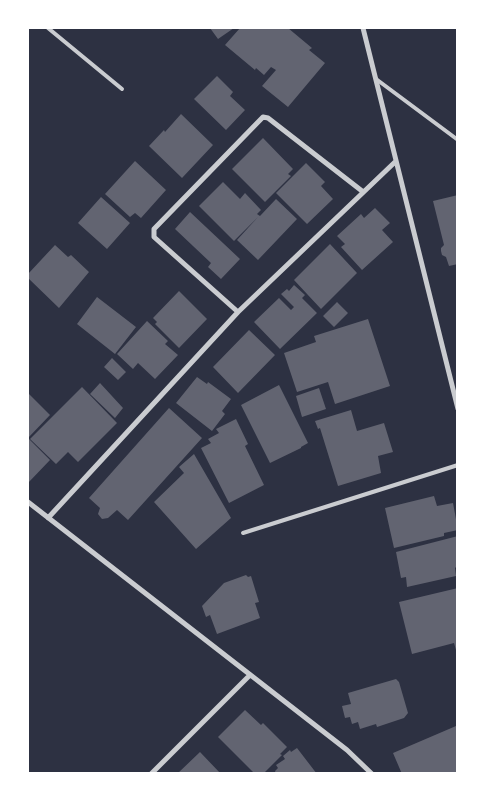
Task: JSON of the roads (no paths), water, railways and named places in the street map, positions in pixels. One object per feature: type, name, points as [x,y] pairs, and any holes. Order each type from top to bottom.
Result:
[{"type":"street","points":[[363,28],[458,409]]},
{"type":"street","points":[[238,312],[154,237],[154,229],[263,117],[268,118],[362,191]]},
{"type":"street","points":[[48,518],[238,312],[362,191],[395,162]]},
{"type":"street","points":[[28,502],[347,750],[372,774]]},
{"type":"street","points":[[151,774],[250,675]]},
{"type":"lane","points":[[48,28],[122,89]]},
{"type":"lane","points":[[376,79],[458,140]]},
{"type":"lane","points":[[243,533],[458,465]]}]
